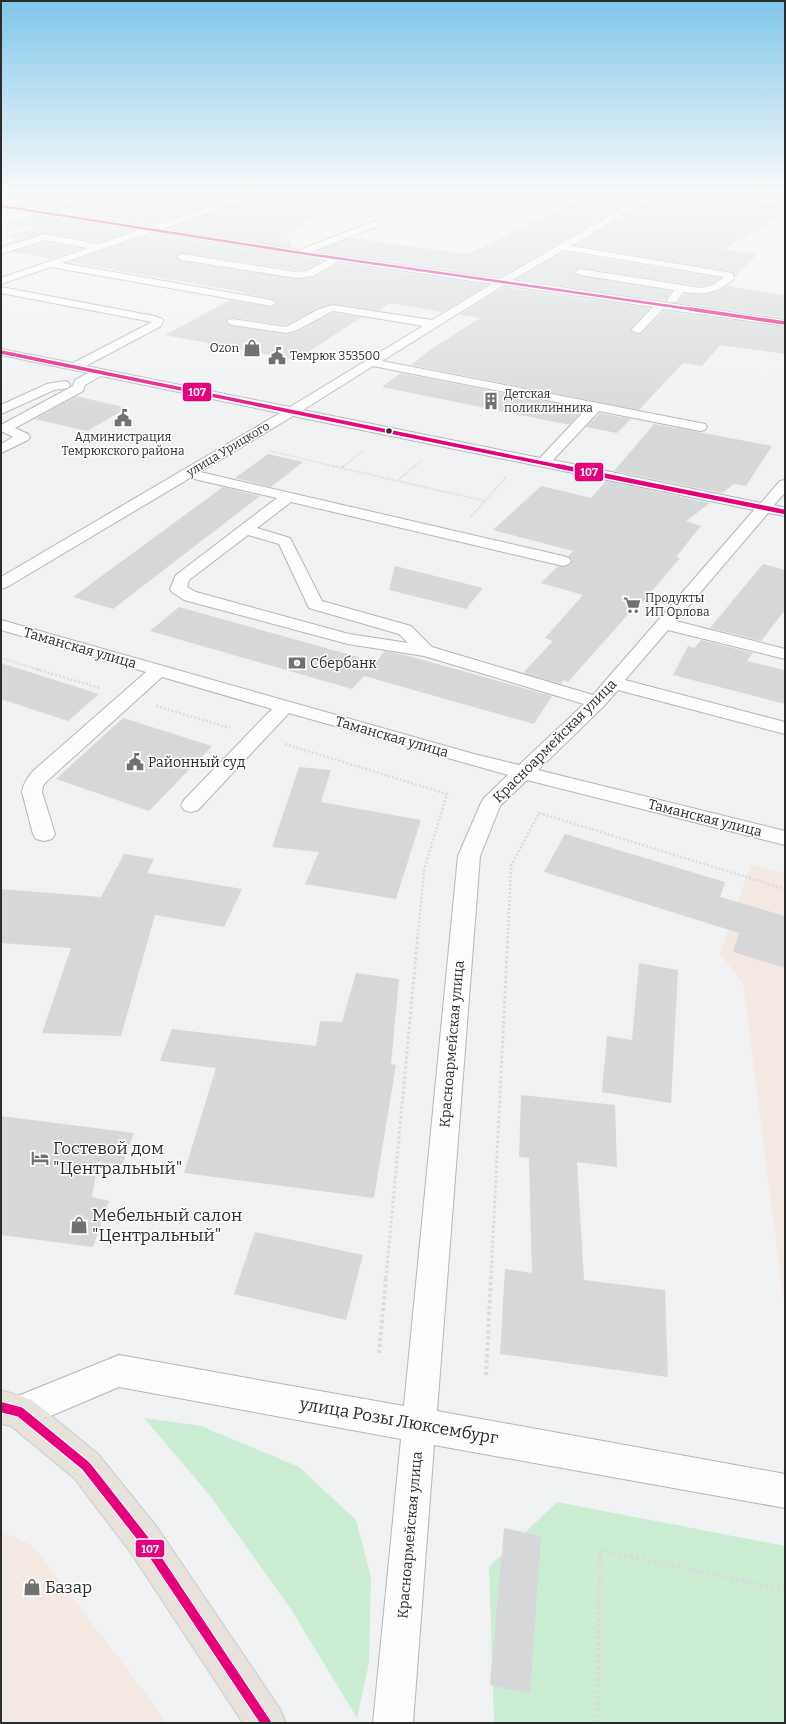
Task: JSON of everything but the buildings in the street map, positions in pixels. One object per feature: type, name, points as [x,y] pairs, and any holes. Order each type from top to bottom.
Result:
[{"type":"main road","name":"улица Розы Люксембург","points":[[10,1410],[86,1466],[144,1540],[266,1723]]},
{"type":"street","points":[[5,270],[21,274]]},
{"type":"street","points":[[1,280],[31,270]]},
{"type":"street","points":[[85,270],[271,303]]},
{"type":"street","points":[[263,270],[296,276],[309,274],[315,270]]},
{"type":"street","points":[[423,270],[785,323]]},
{"type":"street","name":"улица Урицкого","points":[[1,584],[292,411],[522,270]]},
{"type":"street","points":[[580,272],[680,288],[709,291],[719,286],[729,278],[728,275],[701,270]]},
{"type":"street","points":[[637,330],[665,306],[680,288]]},
{"type":"street","points":[[1,290],[158,321],[157,324],[75,367]]},
{"type":"street","points":[[232,322],[287,330],[325,310],[332,308],[434,324]]},
{"type":"street","points":[[1,352],[785,512]]},
{"type":"street","points":[[371,362],[700,427]]},
{"type":"street","points":[[1,410],[51,386],[79,383],[99,372]]},
{"type":"street","points":[[1,449],[23,437],[5,428],[79,388],[79,383]]},
{"type":"street","points":[[544,462],[595,406]]},
{"type":"street","points":[[188,473],[563,561]]},
{"type":"street","name":"Красноармейская улица","points":[[393,1723],[469,856],[491,803],[597,702],[666,624],[785,484]]},
{"type":"street","points":[[289,496],[182,578],[178,589],[190,596],[348,639],[426,651],[597,702]]},
{"type":"street","points":[[246,529],[285,540],[316,604],[322,608],[405,630],[426,651]]},
{"type":"street","points":[[666,624],[785,654]]},
{"type":"street","name":"Таманская улица","points":[[1,625],[524,773],[785,838]]},
{"type":"street","points":[[44,834],[32,792],[33,785],[39,777],[159,670]]},
{"type":"street","points":[[614,683],[785,728]]},
{"type":"street","points":[[191,805],[285,706]]},
{"type":"street","name":"улица Розы Люксембург","points":[[10,1410],[119,1370],[785,1491]]},
{"type":"path","points":[[342,467],[365,449]]},
{"type":"path","points":[[269,451],[485,501]]},
{"type":"path","points":[[398,480],[427,456]]},
{"type":"path","points":[[455,535],[509,473]]},
{"type":"path","points":[[1,658],[447,794],[424,870],[379,1353]]},
{"type":"path","points":[[486,1375],[510,866],[539,813],[785,889]]},
{"type":"path","points":[[597,1723],[600,1550],[785,1590]]},
{"type":"shaded area","points":[[751,864],[785,874],[785,1311],[743,983],[720,954]]},
{"type":"shaded area","name":"Базар","points":[[1,1531],[32,1545],[153,1703],[165,1723],[1,1723]]},
{"type":"green space","points":[[144,1418],[201,1426],[299,1467],[356,1520],[371,1577],[369,1663],[357,1718],[292,1611],[211,1497]]},
{"type":"green space","points":[[557,1502],[785,1546],[785,1723],[494,1723],[489,1567]]},
{"type":"transit line","name":"107","points":[[422,270],[785,323]]},
{"type":"transit line","name":"107","points":[[1,352],[785,512]]},
{"type":"transit line","name":"107","points":[[1,1407],[20,1412],[86,1466],[144,1540],[266,1723]]},
{"type":"place","name":"Ozon","points":[[252,348]]},
{"type":"place","name":"Темрюк 353500","points":[[277,356]]},
{"type":"place","name":"Детская поликлинника","points":[[491,401]]},
{"type":"place","name":"Администрация Темрюкского района","points":[[123,418]]},
{"type":"place","name":"Продукты ИП Орлова","points":[[632,605]]},
{"type":"place","name":"Сбербанк","points":[[297,663]]},
{"type":"place","name":"Районный суд","points":[[135,762]]},
{"type":"place","name":"Гостевой дом \"Центральный\"","points":[[40,1158]]},
{"type":"place","name":"Мебельный салон \"Центральный\"","points":[[79,1225]]},
{"type":"place","name":"Базар","points":[[32,1587]]}]
